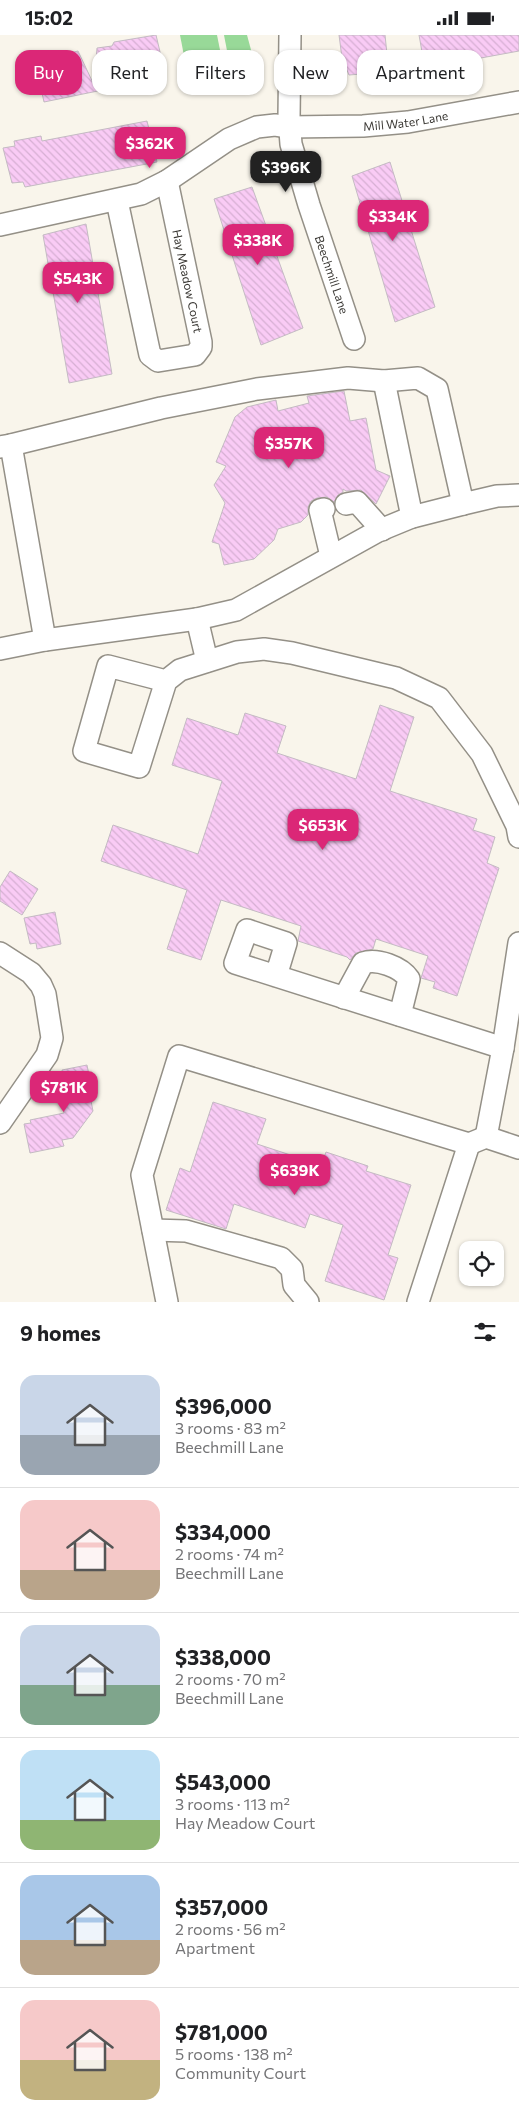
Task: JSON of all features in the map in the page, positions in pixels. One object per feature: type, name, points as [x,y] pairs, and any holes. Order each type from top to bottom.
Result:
[{"type":"street","name":"Beechmill Lane","points":[[290,35],[289,127],[291,144],[309,205],[354,339]]},
{"type":"street","name":"Mill Water Lane","points":[[289,127],[408,123],[519,102]]},
{"type":"street","points":[[0,225],[117,201],[141,194],[167,181],[229,139],[257,127],[275,125],[289,127]]},
{"type":"street","name":"Hay Meadow Court","points":[[117,201],[150,355],[158,361],[195,355],[201,347],[201,342],[167,181]]},
{"type":"street","points":[[45,640],[5,446],[161,408],[257,389],[348,378],[384,381],[418,378],[436,389],[463,505]]},
{"type":"street","points":[[384,381],[412,517]]},
{"type":"street","points":[[0,649],[45,640],[197,619],[236,610],[382,529],[412,517],[497,496],[519,495]]},
{"type":"street","points":[[346,504],[357,502],[382,529]]},
{"type":"street","points":[[324,509],[320,510],[331,556]]},
{"type":"street","points":[[197,619],[207,661]]},
{"type":"street","points":[[166,681],[108,666],[84,751],[139,767],[166,681],[180,671],[237,652],[264,649],[292,653],[396,678],[439,698],[482,754],[517,825],[519,837]]},
{"type":"street","points":[[418,1302],[477,1141],[503,1048],[519,943]]},
{"type":"street","points":[[0,953],[30,973],[41,985],[52,1032],[47,1055],[0,1123]]},
{"type":"street","points":[[344,998],[363,963],[376,961],[398,969],[409,979],[400,1015]]},
{"type":"street","points":[[276,976],[503,1048]]},
{"type":"street","points":[[166,1302],[142,1175],[179,1057],[477,1141],[519,1149]]},
{"type":"street","points":[[153,1230],[186,1231],[281,1258],[292,1269],[294,1285],[307,1302]]},
{"type":"green space","points":[[180,35],[217,35],[220,50],[183,50]]},
{"type":"green space","points":[[224,35],[247,35],[251,50],[227,50]]},
{"type":"building","points":[[156,35],[160,50],[97,50],[97,48],[112,46],[114,42]]},
{"type":"building","points":[[339,35],[385,35],[387,50],[357,50],[357,74],[349,75],[347,70],[347,50],[341,50]]},
{"type":"building","points":[[419,35],[519,35],[519,51],[483,58],[483,50],[422,50]]},
{"type":"building","points":[[82,60],[92,81],[92,92],[82,94]]},
{"type":"building","points":[[42,95],[78,95],[44,102]]},
{"type":"building","points":[[147,121],[157,162],[25,187],[23,182],[12,183],[3,148],[15,146],[14,141],[41,136],[42,141]]},
{"type":"building","points":[[390,162],[435,307],[395,322],[352,176]]},
{"type":"building","points":[[252,187],[303,328],[261,345],[214,199]]},
{"type":"building","points":[[86,224],[112,374],[69,383],[43,235]]},
{"type":"building","points":[[344,391],[350,421],[366,418],[376,470],[390,476],[376,504],[361,490],[346,491],[343,489],[343,492],[338,495],[334,502],[327,497],[317,498],[311,501],[308,507],[308,515],[301,522],[278,529],[274,540],[254,559],[224,565],[219,544],[212,542],[225,503],[214,485],[226,466],[216,462],[235,417],[247,407],[276,400],[278,411],[309,403],[307,396]]},
{"type":"building","points":[[380,705],[414,717],[390,791],[477,819],[473,830],[495,837],[487,863],[499,868],[457,996],[433,988],[435,982],[421,978],[428,956],[376,939],[373,949],[356,953],[350,960],[347,957],[298,941],[301,926],[221,900],[201,960],[167,949],[187,890],[101,861],[113,825],[198,854],[222,781],[172,765],[187,718],[238,735],[245,713],[286,726],[277,753],[356,779]]},
{"type":"building","points":[[10,871],[38,889],[22,915],[0,901],[0,887]]},
{"type":"building","points":[[55,912],[61,944],[37,949],[36,943],[30,944],[24,918]]},
{"type":"building","points":[[87,1065],[94,1100],[91,1101],[93,1111],[73,1138],[62,1140],[64,1146],[30,1153],[24,1124],[31,1123],[30,1120],[64,1113],[58,1081],[64,1080],[62,1070]]},
{"type":"building","points":[[213,1102],[266,1119],[257,1144],[321,1165],[326,1152],[368,1166],[366,1171],[411,1185],[388,1255],[398,1258],[384,1300],[325,1281],[343,1225],[310,1214],[305,1228],[234,1204],[226,1229],[166,1210],[180,1168],[190,1172]]}]
